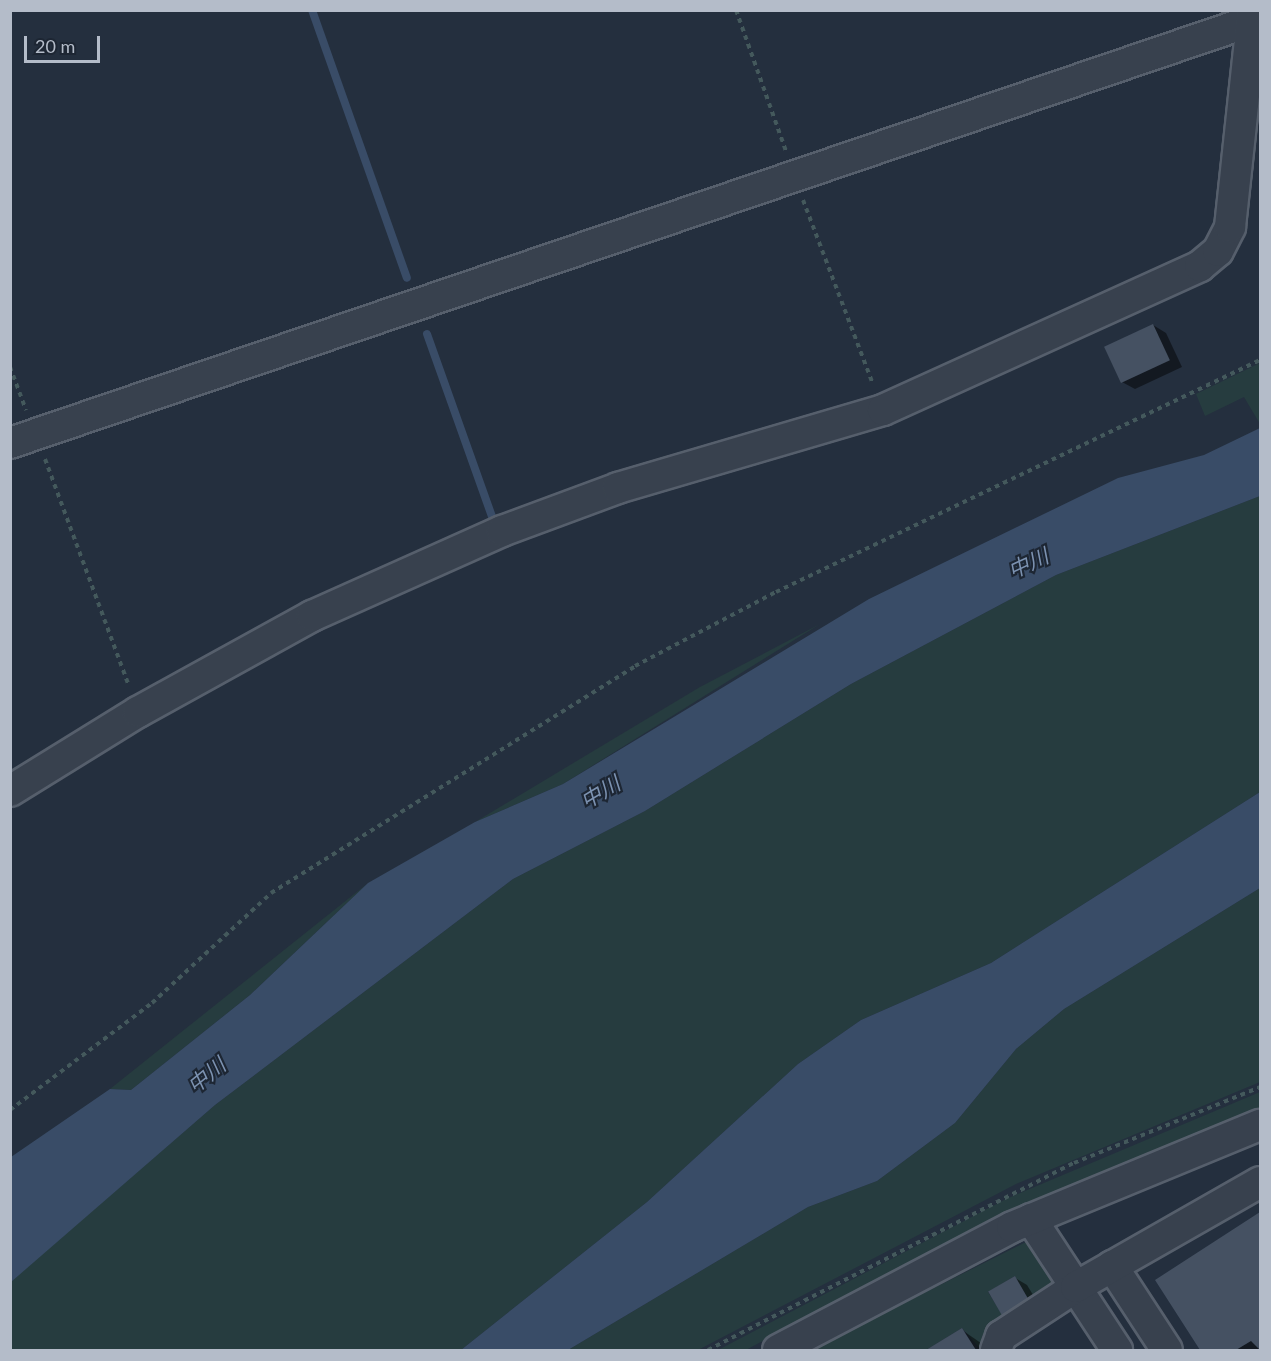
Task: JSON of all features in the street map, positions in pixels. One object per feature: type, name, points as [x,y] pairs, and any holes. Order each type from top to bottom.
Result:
[{"type":"street","points":[[10,791],[138,712],[312,616],[501,531],[618,488],[883,410],[1166,285],[1218,251],[1230,227],[1256,16],[23,439]]},
{"type":"street","points":[[778,1350],[1031,1218],[1260,1125]]},
{"type":"street","points":[[996,1350],[1001,1336],[1076,1287],[1260,1182]]},
{"type":"street","points":[[1031,1218],[1117,1350]]},
{"type":"street","points":[[1112,1266],[1167,1350]]},
{"type":"path","points":[[736,10],[794,174],[883,410]]},
{"type":"path","points":[[10,1110],[152,1003],[271,893],[625,672],[787,586],[1260,360]]},
{"type":"path","points":[[10,367],[23,439],[138,712]]},
{"type":"green space","points":[[1260,363],[1260,424],[1244,397],[1205,416],[1196,394]]},
{"type":"green space","points":[[1260,496],[1260,792],[991,963],[861,1020],[798,1064],[647,1202],[461,1350],[11,1350],[10,1282],[215,1105],[513,879],[645,811],[851,684],[1056,575]]},
{"type":"green space","points":[[820,624],[563,784],[475,822],[700,687]]},
{"type":"green space","points":[[368,883],[250,995],[131,1090],[110,1089]]},
{"type":"green space","points":[[1260,888],[1260,1082],[1016,1184],[698,1350],[568,1350],[808,1207],[877,1181],[955,1123],[1016,1049],[1064,1009]]},
{"type":"green space","points":[[1260,1092],[1260,1109],[946,1243],[746,1350],[718,1350],[1006,1199]]},
{"type":"green space","points":[[1026,1242],[1036,1247],[1056,1278],[1054,1286],[1029,1300],[1015,1276],[988,1292],[1003,1316],[982,1336],[981,1350],[962,1328],[926,1350],[810,1350]]},
{"type":"water","name":"中川","points":[[1260,428],[1260,496],[1056,575],[851,684],[645,811],[513,879],[215,1105],[11,1282],[11,1157],[110,1089],[131,1090],[250,995],[368,883],[475,822],[563,784],[869,599],[1118,478],[1204,455]]},
{"type":"water","points":[[1260,792],[1260,888],[1064,1009],[1016,1049],[955,1123],[877,1181],[808,1207],[568,1350],[461,1350],[647,1202],[798,1064],[861,1020],[991,963]]},
{"type":"building","points":[[1153,324],[1170,360],[1121,383],[1104,347]]},
{"type":"building","points":[[1260,1212],[1260,1350],[1251,1341],[1236,1350],[1200,1350],[1155,1280]]},
{"type":"building","points":[[1015,1276],[1029,1300],[1002,1316],[988,1292]]},
{"type":"building","points":[[962,1328],[976,1350],[926,1350]]},
{"type":"waterway","points":[[312,10],[407,278]]},
{"type":"waterway","points":[[427,334],[494,522]]}]
